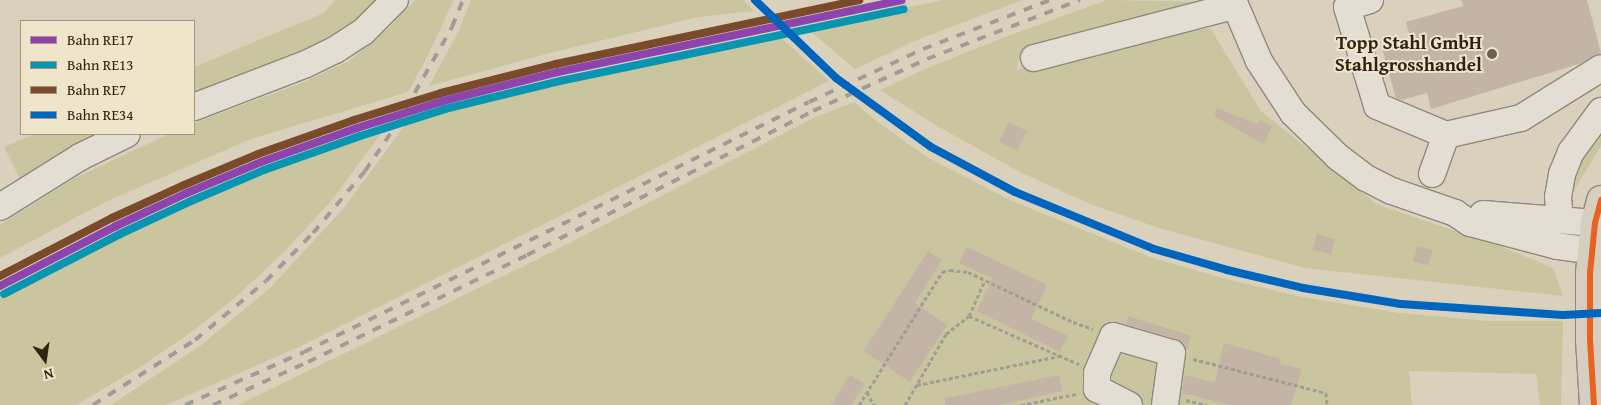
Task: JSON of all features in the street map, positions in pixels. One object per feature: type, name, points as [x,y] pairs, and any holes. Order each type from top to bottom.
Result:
[{"type":"main road","points":[[1594,405],[1590,339],[1591,251],[1598,211]]},
{"type":"street","points":[[195,107],[306,64],[335,50],[363,32],[395,0]]},
{"type":"street","points":[[1370,0],[1347,6],[1377,106],[1446,135],[1521,118],[1601,68]]},
{"type":"street","points":[[1034,58],[1234,3],[1259,61],[1293,113],[1338,157],[1366,178],[1392,190],[1455,213],[1470,223],[1557,246],[1591,251]]},
{"type":"street","points":[[1560,220],[1558,197],[1562,174],[1572,152],[1601,111]]},
{"type":"street","points":[[0,207],[74,161],[125,135]]},
{"type":"street","points":[[1432,174],[1446,135]]},
{"type":"street","points":[[1455,213],[1560,220],[1598,211]]},
{"type":"street","points":[[1129,405],[1097,381],[1113,336],[1172,354],[1165,405]]},
{"type":"path","points":[[859,405],[942,272],[959,270],[985,280],[1073,322],[1113,336]]},
{"type":"path","points":[[905,405],[946,334],[969,316],[985,280]]},
{"type":"path","points":[[969,316],[1060,356],[1097,381]]},
{"type":"path","points":[[1172,354],[1326,393],[1327,405]]},
{"type":"path","points":[[917,385],[1060,356]]},
{"type":"path","points":[[1022,405],[1097,381]]},
{"type":"path","points":[[867,392],[874,405]]},
{"type":"shaded area","points":[[335,0],[383,0],[330,42],[195,96],[195,67],[324,13]]},
{"type":"shaded area","points":[[415,0],[454,0],[408,92],[251,139],[105,202],[0,258],[0,225],[73,179],[167,135],[195,135],[195,123],[304,82],[349,61],[389,28]]},
{"type":"shaded area","points":[[471,0],[743,0],[754,11],[698,17],[554,52],[429,86],[459,30]]},
{"type":"shaded area","points":[[944,0],[1022,0],[917,40],[855,69],[807,28]]},
{"type":"shaded area","points":[[1107,0],[1215,2],[1019,57],[1017,70],[1063,57],[1210,28],[1261,111],[1376,204],[1502,247],[1553,268],[1563,296],[1305,268],[1159,228],[1090,204],[1020,172],[939,127],[880,90],[930,67],[1002,38]]},
{"type":"shaded area","points":[[778,35],[829,81],[301,346],[166,405],[111,405],[200,346],[271,287],[343,209],[408,121],[562,82]]},
{"type":"shaded area","points":[[854,102],[875,120],[927,157],[1010,200],[1150,257],[1226,279],[1302,297],[1400,313],[1488,321],[1563,321],[1561,405],[1540,405],[1536,374],[1409,371],[1412,405],[238,405],[530,263],[816,117]]},
{"type":"shaded area","points":[[1601,116],[1601,146],[1573,192],[1570,181]]},
{"type":"shaded area","points":[[386,127],[331,201],[285,251],[235,298],[190,333],[142,366],[76,405],[0,405],[0,297],[82,252],[178,208]]},
{"type":"shaded area","points":[[33,135],[102,135],[21,181],[4,147]]},
{"type":"building","name":"Topp Stahl GmbH Stahlgrosshandel","points":[[1461,0],[1587,0],[1601,53],[1579,64],[1431,109],[1427,93],[1402,100],[1396,98],[1382,48],[1411,40],[1406,22],[1463,6]]},
{"type":"building","points":[[1217,108],[1257,124],[1260,120],[1272,127],[1263,144],[1214,116]]},
{"type":"building","points":[[1009,122],[1027,131],[1017,151],[999,142]]},
{"type":"building","points":[[1317,234],[1335,239],[1331,255],[1313,249]]},
{"type":"building","points":[[1417,246],[1433,250],[1429,265],[1413,262]]},
{"type":"building","points":[[967,247],[1047,285],[1031,319],[1068,336],[1060,352],[977,311],[992,278],[959,263]]},
{"type":"building","points":[[928,251],[942,260],[915,303],[947,325],[910,382],[864,351]]},
{"type":"building","points":[[1128,316],[1191,336],[1187,351],[1183,342],[1177,339],[1126,324]]},
{"type":"building","points":[[1224,343],[1281,359],[1279,364],[1302,369],[1291,405],[1231,405],[1182,393],[1185,375],[1215,383]]},
{"type":"building","points":[[850,375],[865,384],[851,405],[831,405]]},
{"type":"building","points":[[1059,375],[1062,391],[1000,405],[945,405],[945,398]]},
{"type":"railway","points":[[93,405],[195,340],[266,281],[313,233],[365,171],[397,124],[452,27],[463,0]]},
{"type":"railway","points":[[185,405],[304,352],[809,102],[923,49],[1050,0]]},
{"type":"railway","points":[[213,405],[308,362],[527,255],[813,111],[927,59],[1080,0]]},
{"type":"rail line","name":"RE34","points":[[755,0],[836,78],[931,147],[1015,192],[1154,249],[1227,270],[1303,288],[1401,304],[1563,315],[1601,313]]},
{"type":"rail line","name":"RE7","points":[[0,276],[112,218],[184,185],[258,154],[354,120],[441,93],[556,64],[859,0]]},
{"type":"rail line","name":"RE17","points":[[0,286],[116,226],[187,193],[261,162],[357,128],[443,101],[558,72],[902,0]]},
{"type":"rail line","name":"RE13","points":[[4,294],[120,234],[264,170],[360,136],[445,109],[560,81],[904,9]]},
{"type":"transit line","points":[[1594,405],[1590,339],[1590,273],[1595,223],[1601,200]]},
{"type":"place","name":"Topp Stahl GmbH Stahlgrosshandel","points":[[1492,54]]}]
